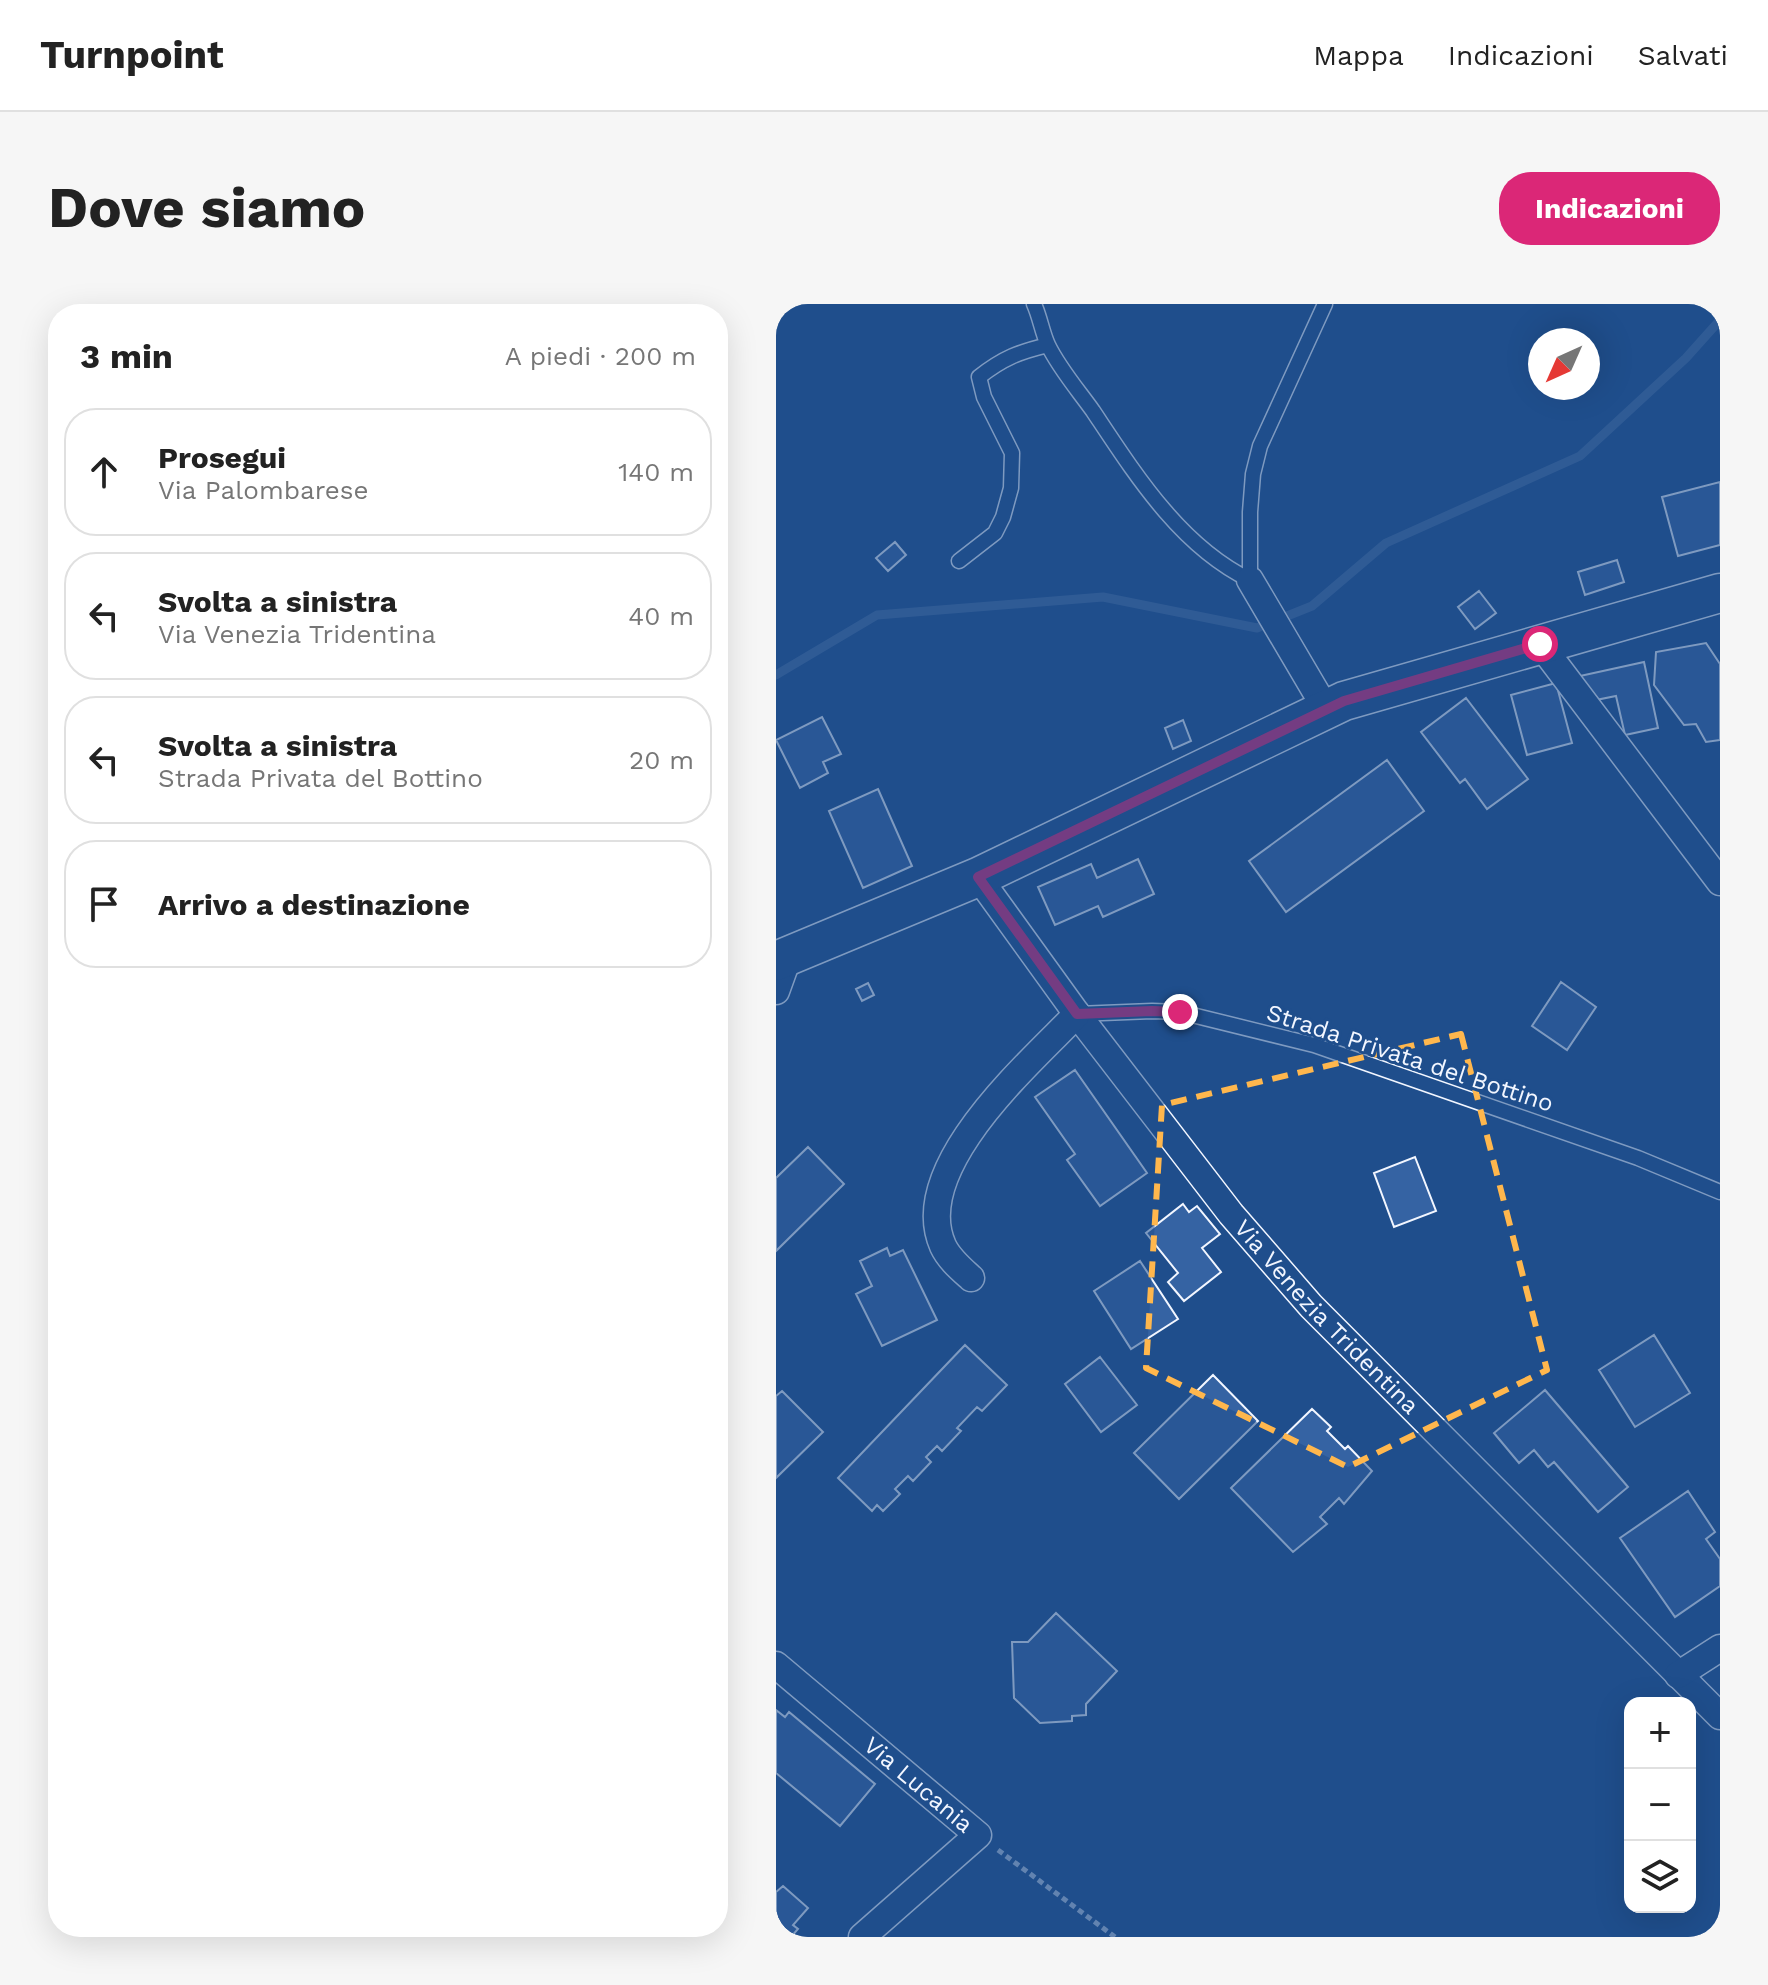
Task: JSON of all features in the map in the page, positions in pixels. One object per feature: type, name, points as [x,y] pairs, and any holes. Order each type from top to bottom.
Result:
[{"type":"main road","points":[[782,958],[978,877],[1354,697],[1720,593]]},
{"type":"street","points":[[1250,580],[1326,709]]},
{"type":"street","points":[[1540,644],[1720,882]]},
{"type":"street","name":"Via Venezia Tridentina","points":[[978,877],[1077,1014],[1231,1214],[1311,1306],[1720,1716]]},
{"type":"street","points":[[776,991],[782,958]]},
{"type":"street","points":[[971,1278],[942,1244],[938,1212],[946,1177],[959,1146],[976,1122],[1077,1014]]},
{"type":"street","points":[[1678,1675],[1720,1648]]},
{"type":"street","name":"Via Lucania","points":[[776,1665],[978,1835],[862,1937]]},
{"type":"lane","points":[[1034,304],[1048,345],[1124,457],[1179,525],[1219,564],[1250,580],[1250,512],[1253,474],[1260,446],[1325,304]]},
{"type":"lane","points":[[959,561],[995,533],[1011,488],[1012,453],[984,397],[979,377],[1016,353],[1048,345]]},
{"type":"lane","name":"Strada Privata del Bottino","points":[[1077,1014],[1180,1012],[1314,1045],[1638,1158],[1720,1192]]},
{"type":"path","points":[[978,1835],[1115,1937]]},
{"type":"highlighted area","points":[[1461,1034],[1547,1370],[1348,1467],[1146,1368],[1162,1105]]},
{"type":"building","points":[[1720,482],[1720,545],[1678,556],[1662,497]]},
{"type":"building","points":[[895,542],[906,555],[888,571],[876,558]]},
{"type":"building","points":[[1617,560],[1624,582],[1585,595],[1578,572]]},
{"type":"building","points":[[1479,591],[1496,613],[1475,629],[1458,607]]},
{"type":"building","points":[[1706,643],[1720,664],[1720,740],[1706,742],[1696,724],[1684,725],[1654,685],[1656,652]]},
{"type":"building","points":[[1644,662],[1658,728],[1625,735],[1616,696],[1586,702],[1580,676]]},
{"type":"building","points":[[1556,683],[1572,743],[1527,755],[1511,695]]},
{"type":"building","points":[[1466,698],[1528,779],[1487,809],[1465,779],[1460,783],[1421,732]]},
{"type":"building","points":[[822,717],[841,754],[823,762],[828,773],[800,788],[776,740]]},
{"type":"building","points":[[1183,720],[1191,741],[1173,749],[1165,728]]},
{"type":"building","points":[[1387,760],[1424,811],[1286,912],[1249,861]]},
{"type":"building","points":[[878,789],[912,866],[863,888],[829,811]]},
{"type":"building","points":[[1138,859],[1154,894],[1103,917],[1098,906],[1055,925],[1038,887],[1091,864],[1097,878]]},
{"type":"building","points":[[1561,982],[1596,1007],[1567,1050],[1532,1026]]},
{"type":"building","points":[[868,983],[874,995],[862,1001],[856,989]]},
{"type":"building","points":[[1075,1070],[1147,1173],[1100,1206],[1067,1160],[1075,1154],[1035,1097]]},
{"type":"building","points":[[808,1147],[844,1184],[776,1251],[776,1178]]},
{"type":"building","points":[[1415,1157],[1436,1211],[1394,1227],[1374,1173]]},
{"type":"building","points":[[1183,1204],[1189,1212],[1197,1206],[1220,1234],[1202,1248],[1221,1272],[1184,1301],[1168,1282],[1178,1273],[1146,1233]]},
{"type":"building","points":[[887,1248],[890,1256],[903,1250],[937,1320],[882,1346],[856,1294],[872,1286],[860,1261]]},
{"type":"building","points":[[1140,1261],[1178,1319],[1131,1349],[1094,1291]]},
{"type":"building","points":[[1654,1335],[1690,1393],[1635,1427],[1599,1370]]},
{"type":"building","points":[[965,1345],[1007,1385],[982,1411],[977,1407],[957,1428],[961,1431],[942,1451],[937,1446],[926,1457],[931,1462],[913,1481],[908,1476],[895,1489],[900,1494],[883,1511],[877,1505],[872,1511],[838,1478]]},
{"type":"building","points":[[1100,1357],[1137,1405],[1101,1432],[1065,1384]]},
{"type":"building","points":[[1213,1375],[1258,1421],[1179,1499],[1134,1453]]},
{"type":"building","points":[[1545,1390],[1628,1487],[1598,1512],[1554,1462],[1548,1467],[1534,1450],[1519,1463],[1494,1433]]},
{"type":"building","points":[[782,1391],[823,1432],[776,1478],[776,1396]]},
{"type":"building","points":[[1312,1409],[1331,1427],[1327,1431],[1345,1449],[1348,1446],[1372,1471],[1344,1504],[1339,1498],[1320,1517],[1327,1524],[1293,1552],[1231,1488]]},
{"type":"building","points":[[1688,1491],[1715,1532],[1706,1539],[1720,1559],[1720,1586],[1675,1617],[1620,1538]]},
{"type":"building","points":[[1056,1613],[1117,1671],[1086,1704],[1086,1715],[1072,1716],[1072,1721],[1040,1723],[1014,1698],[1012,1642],[1028,1642]]},
{"type":"building","points":[[776,1710],[785,1717],[789,1712],[875,1784],[840,1826],[776,1773]]},
{"type":"building","points":[[783,1886],[808,1908],[793,1925],[798,1929],[791,1937],[776,1937],[776,1892]]},
{"type":"waterway","points":[[776,675],[877,615],[1103,597],[1257,628],[1312,606],[1386,543],[1580,456],[1686,358],[1720,320]]},
{"type":"route","points":[[1180,1012],[1077,1014],[978,877],[1344,701],[1540,644]]}]
